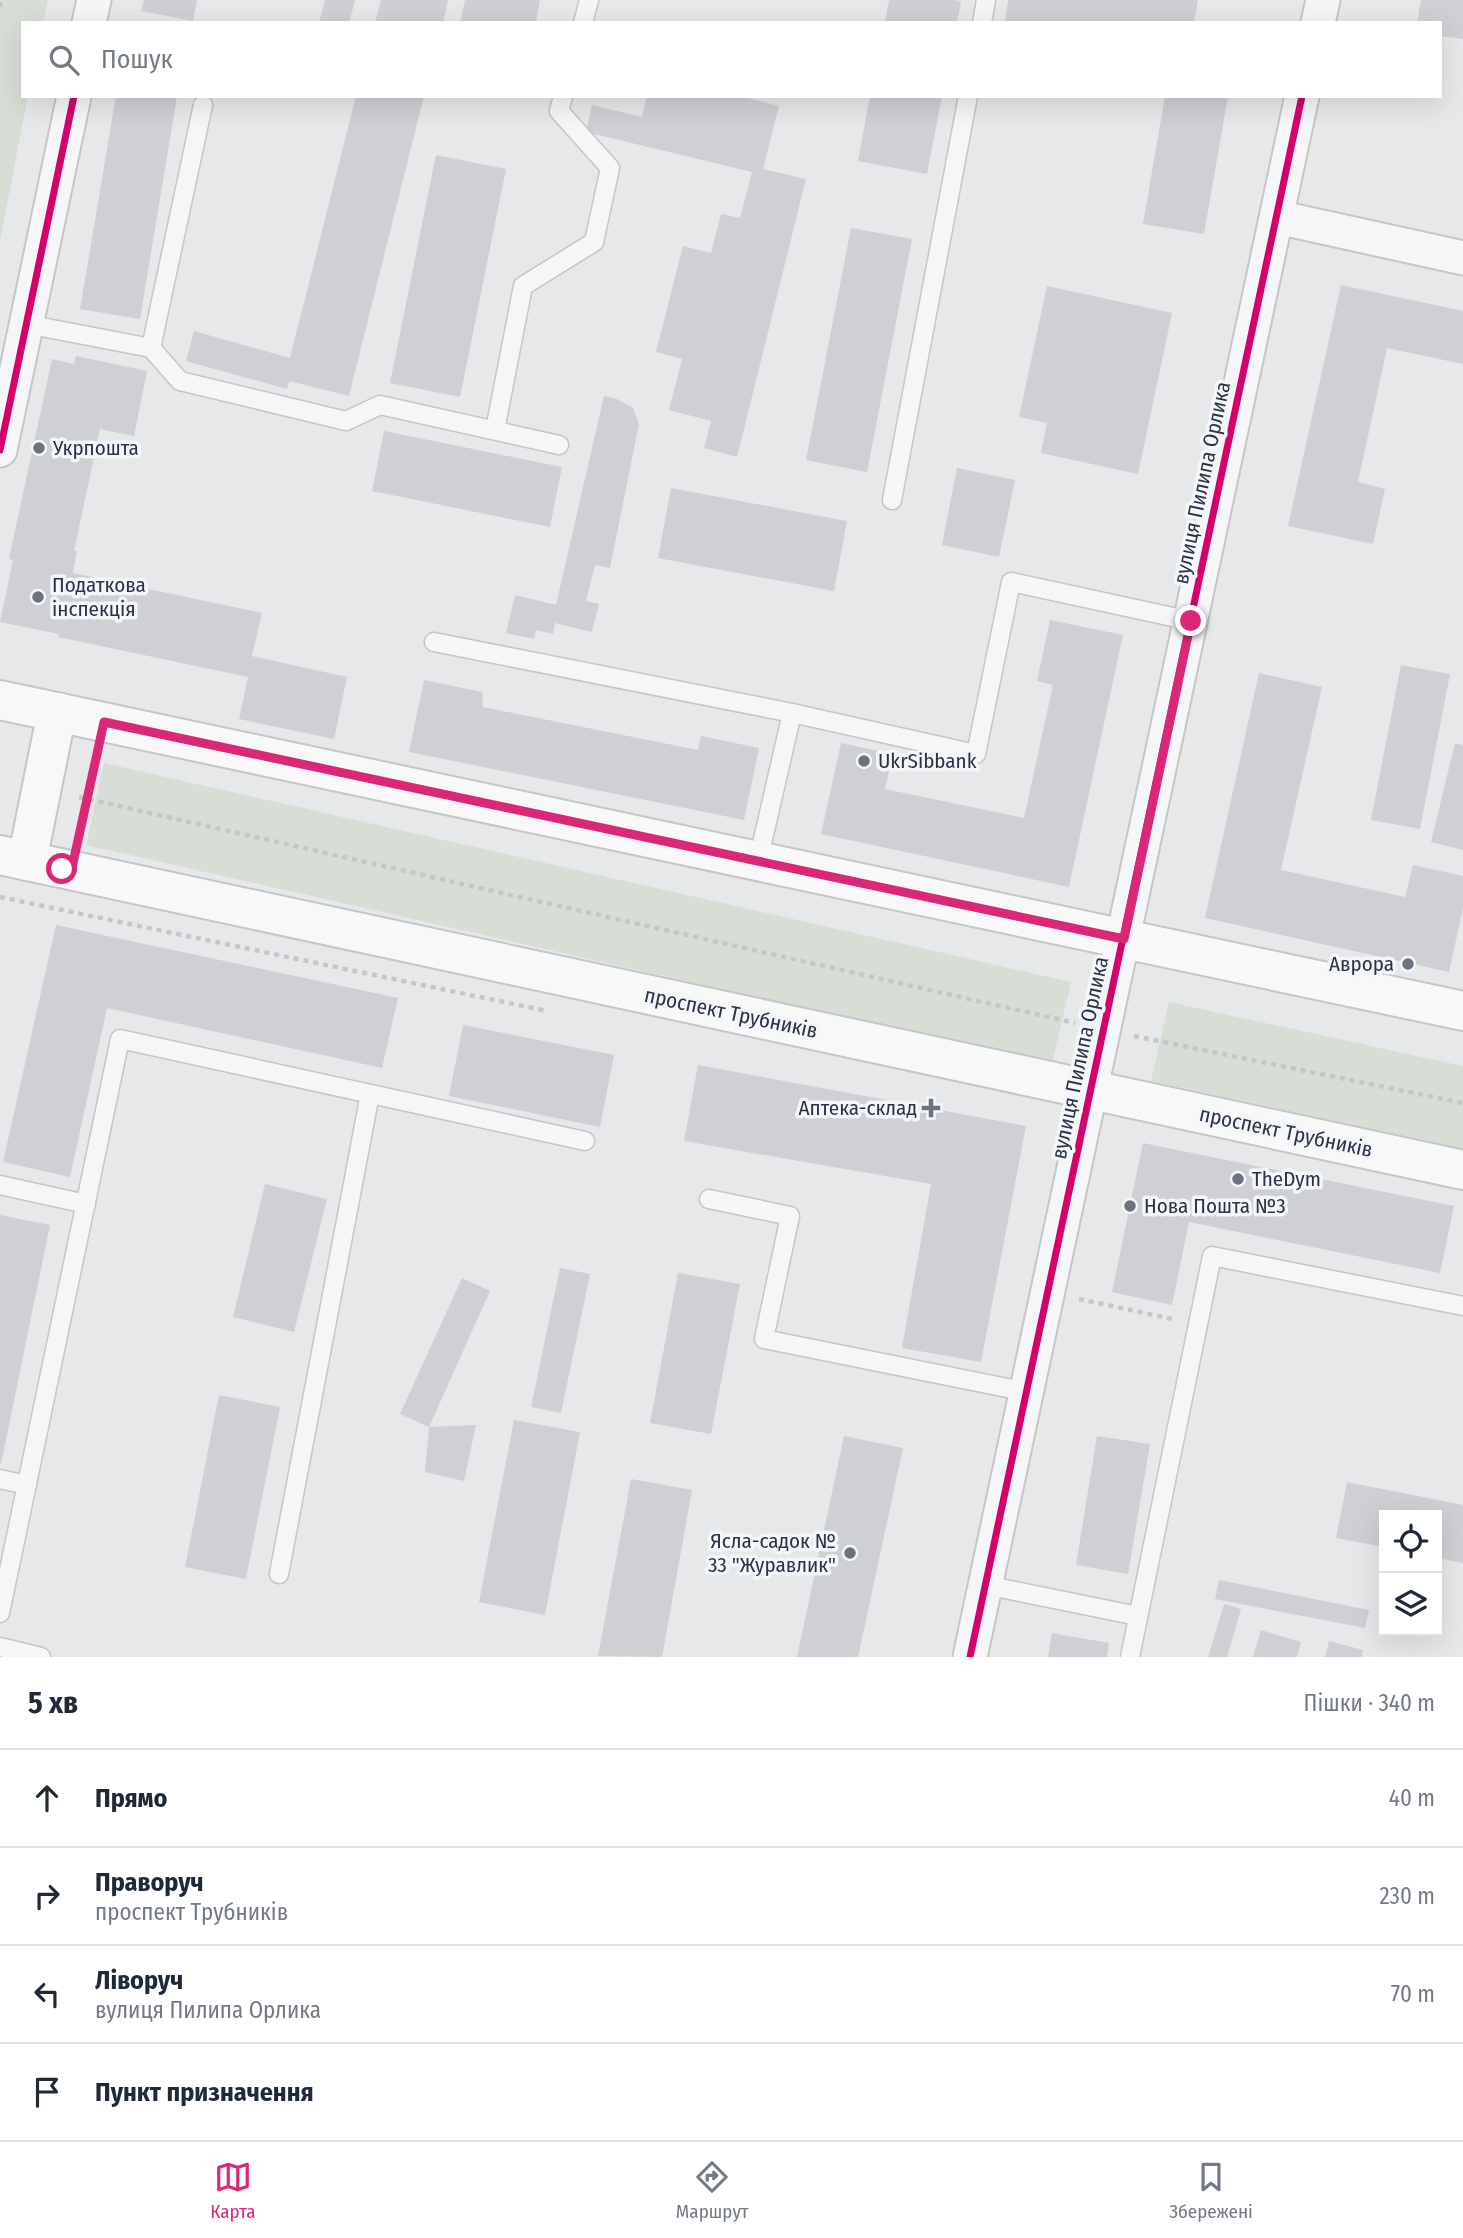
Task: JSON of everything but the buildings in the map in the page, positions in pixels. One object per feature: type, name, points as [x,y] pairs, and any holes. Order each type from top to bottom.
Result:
[{"type":"main road","points":[[0,700],[1463,1011]]},
{"type":"main road","points":[[14,858],[57,712]]},
{"type":"main road","name":"проспект Трубників","points":[[14,858],[1463,1170]]},
{"type":"street","points":[[89,21],[94,0]]},
{"type":"street","points":[[1318,21],[1323,0]]},
{"type":"street","points":[[0,450],[74,98]]},
{"type":"street","name":"вулиця Пилипа Орлика","points":[[970,1657],[1302,98]]},
{"type":"street","points":[[1276,217],[1463,258]]},
{"type":"lane","points":[[584,21],[589,0]]},
{"type":"lane","points":[[982,21],[986,0]]},
{"type":"lane","points":[[495,430],[523,286],[594,242],[610,168],[559,111],[562,98]]},
{"type":"lane","points":[[892,500],[968,98]]},
{"type":"lane","points":[[152,348],[203,104]]},
{"type":"lane","points":[[26,324],[152,348],[180,381],[346,421],[380,405],[559,445]]},
{"type":"lane","points":[[434,642],[792,712],[976,754],[1011,582],[1191,621]]},
{"type":"lane","points":[[758,861],[792,712]]},
{"type":"lane","points":[[0,1613],[120,1040],[585,1141]]},
{"type":"lane","points":[[279,1574],[370,1094]]},
{"type":"lane","points":[[0,1185],[86,1204]]},
{"type":"lane","points":[[709,1199],[790,1216],[764,1339],[1027,1392]]},
{"type":"lane","points":[[1130,1657],[1212,1256],[1463,1306]]},
{"type":"lane","points":[[0,1479],[27,1485]]},
{"type":"lane","points":[[985,1585],[1138,1616]]},
{"type":"lane","points":[[0,1647],[41,1657]]},
{"type":"path","points":[[0,7],[2,0]]},
{"type":"path","points":[[62,910],[104,722]]},
{"type":"path","points":[[79,797],[1104,1029],[1463,1103]]},
{"type":"path","points":[[1047,1292],[1198,1324]]},
{"type":"shaded area","points":[[0,0],[48,0],[43,21],[21,21],[21,98],[28,98],[0,240]]},
{"type":"shaded area","points":[[104,763],[1071,982],[1052,1064],[86,845]]},
{"type":"shaded area","points":[[1169,1002],[1463,1066],[1463,1149],[1151,1081]]},
{"type":"cycle path","points":[[0,450],[74,98]]},
{"type":"cycle path","points":[[970,1657],[1302,98]]},
{"type":"place","name":"Укрпошта","points":[[39,448]]},
{"type":"place","name":"Податкова інспекція","points":[[38,597]]},
{"type":"place","name":"UkrSibbank","points":[[864,761]]},
{"type":"place","name":"Аврора","points":[[1408,964]]},
{"type":"place","name":"Аптека-склад","points":[[931,1108]]},
{"type":"place","name":"TheDym","points":[[1238,1179]]},
{"type":"place","name":"Нова Пошта №3","points":[[1130,1206]]},
{"type":"place","name":"Ясла-садок № 33 \"Журавлик\"","points":[[850,1553]]},
{"type":"route","points":[[62,869],[71,872],[104,722],[1124,939],[1191,621]]}]
